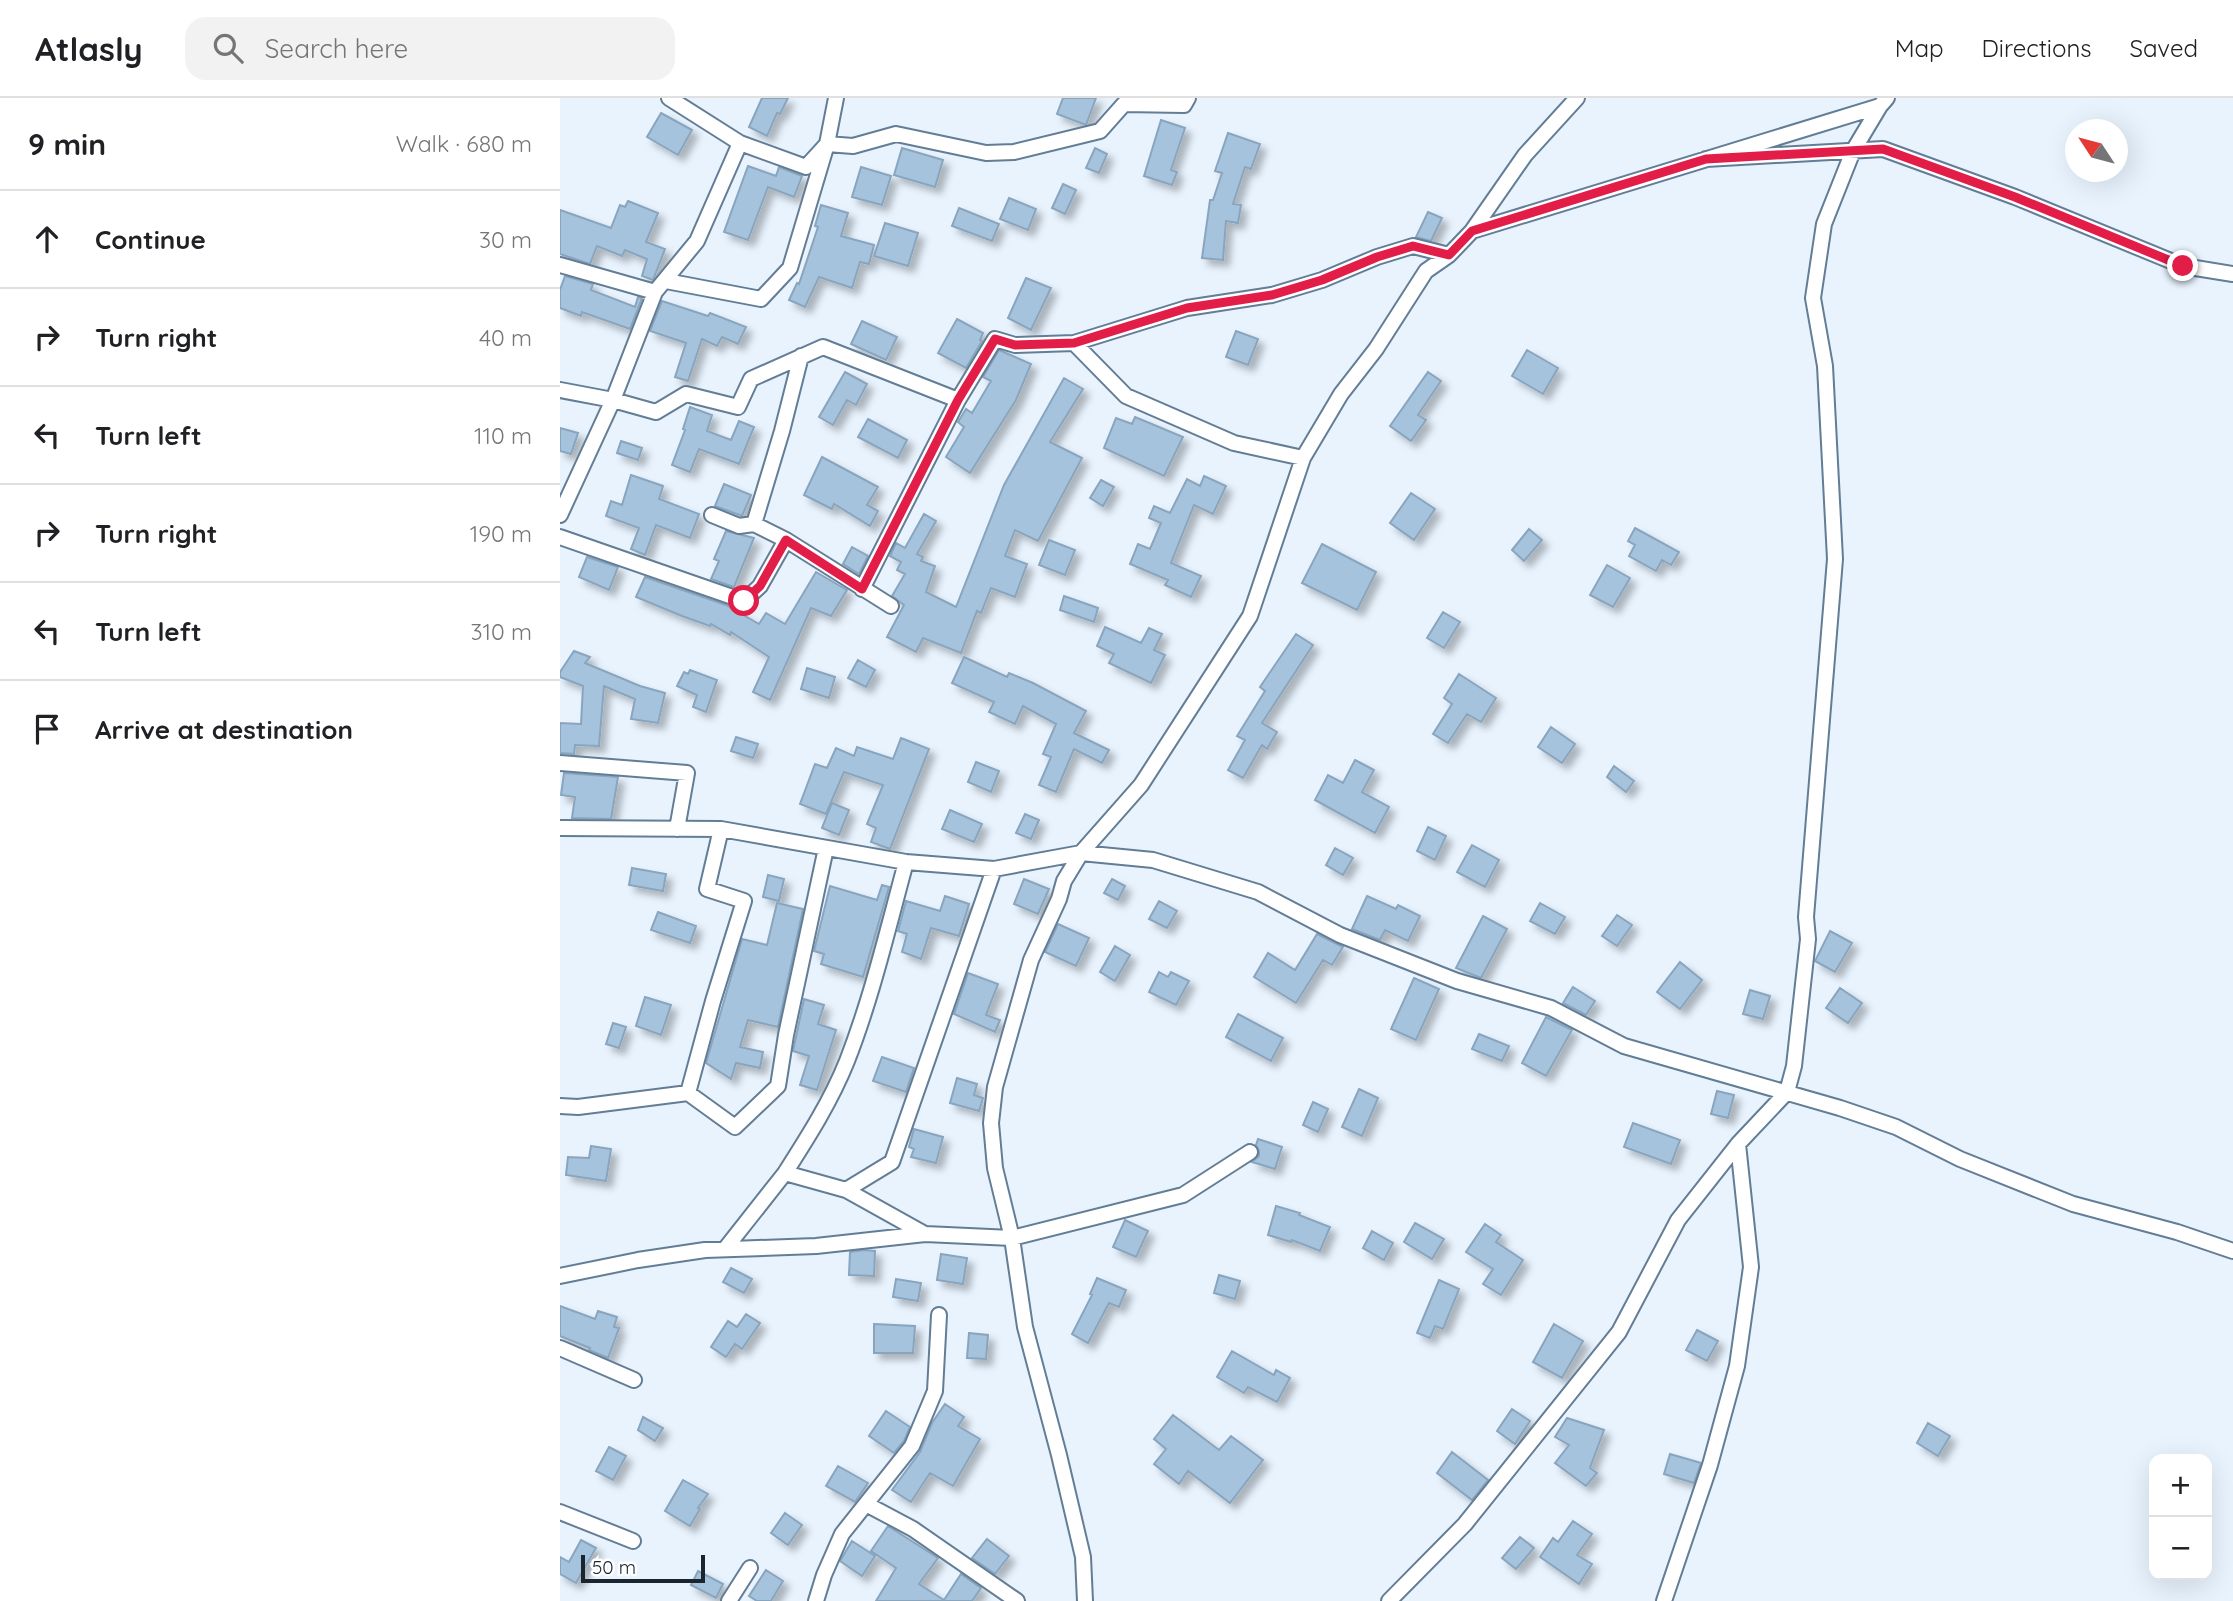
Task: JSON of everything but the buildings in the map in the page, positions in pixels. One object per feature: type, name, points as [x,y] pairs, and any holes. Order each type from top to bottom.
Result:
[{"type":"street","points":[[669,98],[740,143],[806,167],[827,145],[853,146],[896,134],[986,153],[1014,152],[1100,131],[1124,104],[1184,105],[1188,98]]},
{"type":"street","points":[[666,281],[761,299],[790,268],[827,145],[836,98]]},
{"type":"street","points":[[1085,1601],[1083,1557],[1025,1328],[1012,1238],[995,1168],[990,1123],[995,1087],[1031,960],[1059,899],[1064,881],[1081,853],[1141,785],[1250,616],[1303,457],[1341,394],[1376,349],[1426,271],[1449,255],[1472,231],[1525,155],[1577,98]]},
{"type":"street","points":[[1472,231],[1883,102]]},
{"type":"street","points":[[1390,1601],[1465,1524],[1619,1332],[1678,1220],[1738,1144],[1787,1092],[1794,1066],[1808,939],[1806,917],[1835,559],[1825,366],[1813,298],[1824,224],[1853,151],[1883,102]]},
{"type":"street","points":[[560,515],[613,400],[654,292],[697,241],[740,143]]},
{"type":"street","points":[[1706,159],[1883,149],[2015,197],[2183,266],[2233,274]]},
{"type":"street","points":[[862,589],[958,400],[995,339],[1015,345],[1074,343],[1187,308],[1272,295],[1322,280],[1377,257],[1413,246],[1449,255]]},
{"type":"street","points":[[560,264],[654,292]]},
{"type":"street","points":[[1074,343],[1126,396],[1234,443],[1303,457]]},
{"type":"street","points":[[560,390],[656,412],[686,394],[738,407],[751,379],[823,347],[958,400]]},
{"type":"street","points":[[754,524],[782,431],[800,356]]},
{"type":"street","points":[[712,515],[739,526],[754,524],[786,540],[891,606]]},
{"type":"street","points":[[560,537],[744,601],[760,586],[786,540]]},
{"type":"street","points":[[560,763],[687,773],[677,829]]},
{"type":"street","points":[[560,828],[721,829],[906,862],[994,869],[1081,853],[1153,860],[1258,892],[1340,935],[1457,981],[1551,1008],[1624,1046],[1787,1092],[1896,1127],[1960,1159],[2073,1204],[2177,1232],[2233,1251]]},
{"type":"street","points":[[688,1093],[744,901],[707,889],[721,829]]},
{"type":"street","points":[[560,1106],[578,1107],[688,1093],[735,1127],[778,1086],[786,1035],[826,848]]},
{"type":"street","points":[[725,1249],[785,1173],[819,1119],[847,1062],[876,973],[906,862]]},
{"type":"street","points":[[846,1190],[892,1162],[994,869]]},
{"type":"street","points":[[1664,1601],[1710,1465],[1737,1366],[1751,1267],[1738,1144]]},
{"type":"street","points":[[560,1276],[638,1260],[725,1249],[816,1246],[925,1234],[1012,1238],[1183,1195],[1250,1152]]},
{"type":"street","points":[[785,1173],[846,1190],[925,1234]]},
{"type":"street","points":[[816,1601],[842,1534],[912,1446],[935,1391],[939,1315]]},
{"type":"street","points":[[560,1348],[634,1380]]},
{"type":"street","points":[[866,1504],[913,1529],[1017,1601]]},
{"type":"street","points":[[560,1512],[633,1541]]},
{"type":"street","points":[[729,1601],[750,1568]]},
{"type":"route","points":[[744,601],[760,586],[786,540],[862,589],[958,400],[995,339],[1015,345],[1074,343],[1187,308],[1272,295],[1322,280],[1377,257],[1413,246],[1449,255],[1472,231],[1706,159],[1883,149],[2015,197],[2183,266]]}]
